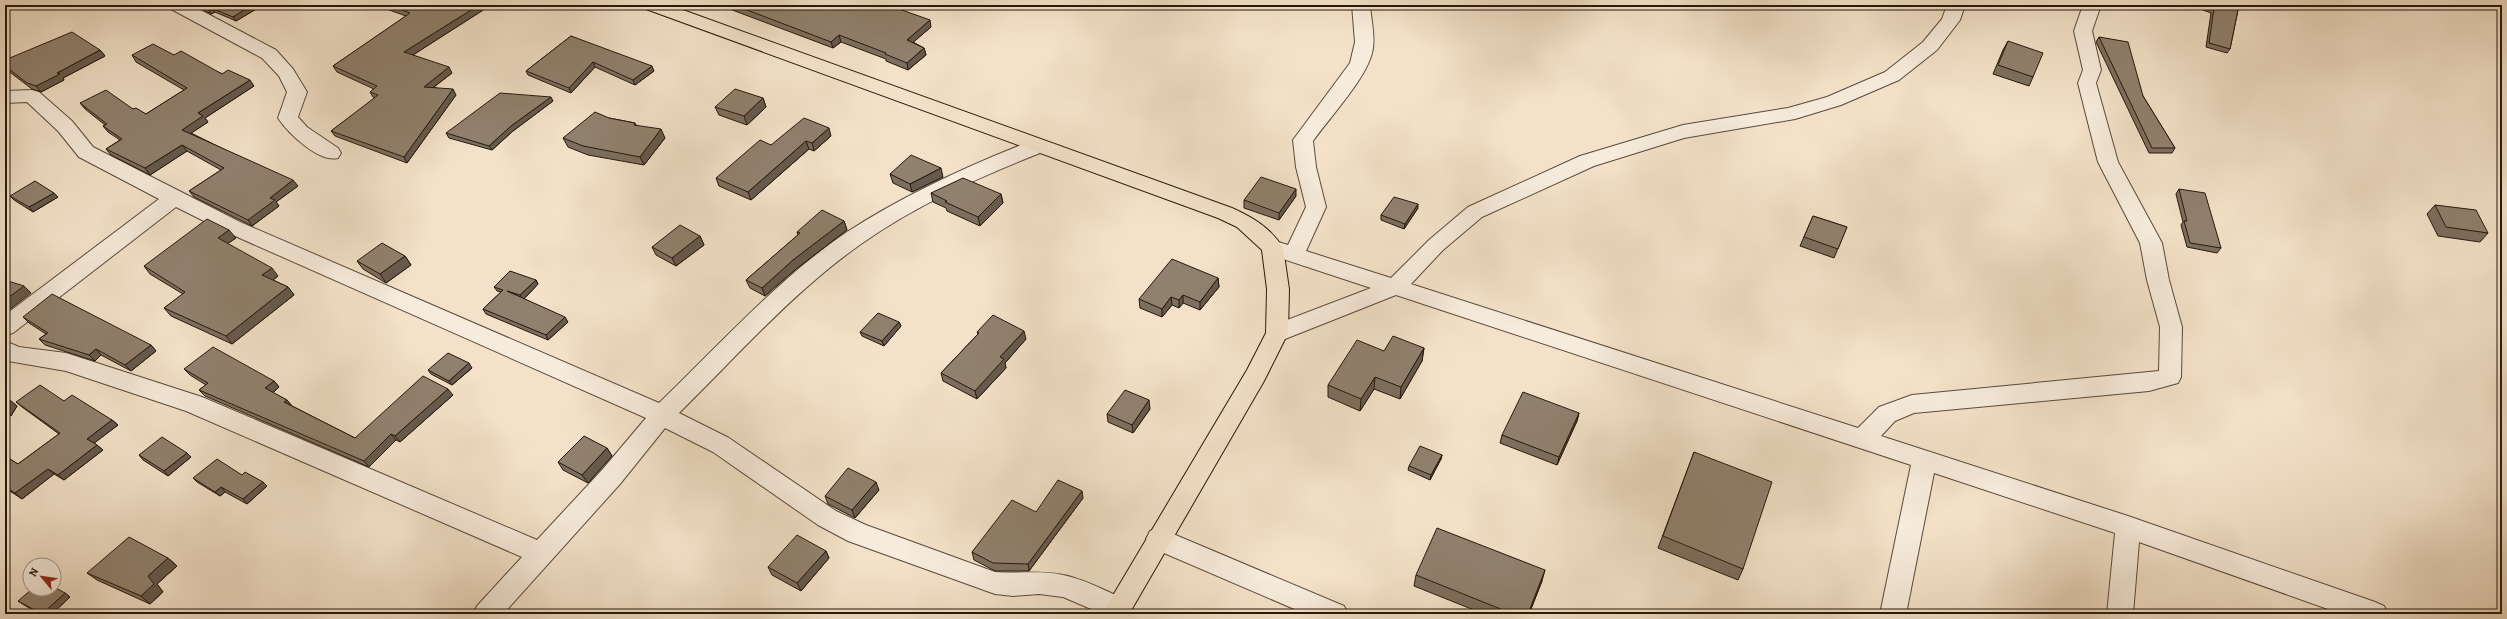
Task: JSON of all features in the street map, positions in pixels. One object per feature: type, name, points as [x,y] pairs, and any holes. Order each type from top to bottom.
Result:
[{"type":"main road","points":[[652,5],[1225,213],[1244,222],[1263,238],[1272,248],[1278,289],[1277,333],[1256,375],[1117,611]]},
{"type":"street","points":[[177,5],[269,54],[286,73],[297,92],[288,118],[300,132],[331,153]]},
{"type":"street","points":[[1294,254],[1316,207],[1306,167],[1302,140],[1352,74],[1363,55],[1364,41],[1361,5]]},
{"type":"street","points":[[1277,333],[1395,287],[1436,245],[1475,212],[1579,164],[1683,132],[1788,114],[1834,101],[1892,76],[1930,46],[1951,20],[1956,5]]},
{"type":"street","points":[[1862,439],[1887,414],[1912,404],[2141,382],[2170,377],[2171,327],[2158,280],[2151,242],[2108,162],[2087,83],[2092,70],[2084,31],[2092,5]]},
{"type":"street","points":[[5,97],[32,96],[65,126],[86,152],[233,227],[662,415],[721,445],[827,518],[857,533],[943,566],[995,583],[1013,585],[1039,582],[1064,586],[1117,611]]},
{"type":"street","points":[[486,614],[542,554],[662,415],[800,280],[854,238],[915,202],[982,168],[1038,146]]},
{"type":"street","points":[[5,327],[174,198]]},
{"type":"street","points":[[1272,248],[1862,439],[2128,527],[2375,614]]},
{"type":"street","points":[[5,350],[16,355],[66,362],[194,404],[542,554]]},
{"type":"street","points":[[1893,614],[1924,460]]},
{"type":"street","points":[[2120,614],[2128,527]]},
{"type":"street","points":[[1159,539],[1335,614]]},
{"type":"building","points":[[200,5],[252,5],[233,17]]},
{"type":"building","points":[[389,5],[479,5],[404,52],[449,67],[424,87],[453,89],[404,157],[331,131],[378,95],[370,92],[377,86],[333,66],[410,13]]},
{"type":"building","points":[[734,5],[888,5],[930,20],[907,40],[924,48],[907,63],[885,54],[886,53],[839,35],[831,42]]},
{"type":"building","points":[[2206,5],[2239,5],[2230,49],[2209,43],[2214,8]]},
{"type":"building","points":[[72,32],[100,50],[57,73],[60,74],[36,86],[27,83],[5,66],[5,60]]},
{"type":"building","points":[[571,36],[652,66],[633,80],[593,62],[569,88],[526,71]]},
{"type":"building","points":[[2099,37],[2128,42],[2143,96],[2175,148],[2152,148]]},
{"type":"building","points":[[2008,41],[2043,53],[2033,77],[1998,65]]},
{"type":"building","points":[[153,44],[174,55],[181,51],[222,74],[228,70],[250,80],[198,113],[203,116],[182,130],[293,180],[270,198],[275,200],[248,220],[189,191],[224,168],[182,145],[145,168],[106,149],[122,139],[103,126],[107,124],[80,103],[106,90],[133,109],[136,108],[146,114],[187,88],[132,55]]},
{"type":"building","points":[[735,89],[763,98],[744,116],[715,107]]},
{"type":"building","points":[[500,93],[551,97],[511,126],[489,146],[446,133]]},
{"type":"building","points":[[595,112],[609,118],[635,123],[634,125],[661,129],[640,157],[583,146],[563,138]]},
{"type":"building","points":[[804,118],[829,128],[812,143],[806,141],[748,192],[716,178],[760,140],[771,145]]},
{"type":"building","points":[[911,155],[941,168],[910,184],[890,174]]},
{"type":"building","points":[[1261,177],[1296,189],[1279,213],[1244,200]]},
{"type":"building","points":[[963,178],[1001,194],[978,217],[945,202],[947,201],[931,193]]},
{"type":"building","points":[[35,181],[54,193],[29,207],[10,196]]},
{"type":"building","points":[[2179,189],[2205,193],[2221,248],[2190,243],[2184,221],[2187,221]]},
{"type":"building","points":[[1394,197],[1418,204],[1405,224],[1381,215]]},
{"type":"building","points":[[2435,205],[2476,210],[2488,233],[2446,227]]},
{"type":"building","points":[[822,210],[844,221],[793,260],[762,288],[746,280],[800,233],[797,232]]},
{"type":"building","points":[[1813,216],[1847,227],[1838,249],[1804,237]]},
{"type":"building","points":[[207,219],[229,230],[218,238],[272,268],[262,275],[288,287],[226,336],[164,308],[185,292],[144,266]]},
{"type":"building","points":[[680,225],[700,236],[672,258],[652,247]]},
{"type":"building","points":[[382,243],[405,256],[380,274],[357,261]]},
{"type":"building","points":[[1172,259],[1218,278],[1200,302],[1183,295],[1179,300],[1171,297],[1162,309],[1139,299]]},
{"type":"building","points":[[510,271],[536,280],[520,295],[507,291],[565,317],[546,335],[483,309],[503,290],[494,287]]},
{"type":"building","points":[[5,280],[24,286],[5,300]]},
{"type":"building","points":[[52,294],[151,345],[125,365],[96,349],[89,355],[39,339],[48,333],[23,317]]},
{"type":"building","points":[[878,313],[899,322],[882,341],[860,332]]},
{"type":"building","points":[[993,315],[1024,331],[1000,357],[1004,359],[975,391],[941,373],[979,333],[977,332]]},
{"type":"building","points":[[1393,336],[1424,348],[1401,387],[1375,377],[1361,399],[1328,385],[1357,340],[1384,351]]},
{"type":"building","points":[[213,347],[274,381],[265,388],[287,400],[284,402],[355,438],[423,376],[448,389],[395,436],[391,434],[364,461],[199,390],[208,383],[184,369]]},
{"type":"building","points":[[448,353],[469,363],[449,381],[428,370]]},
{"type":"building","points":[[40,385],[64,401],[72,395],[112,420],[87,439],[97,445],[58,475],[48,469],[15,493],[5,487],[5,456],[18,464],[60,433],[16,402]]},
{"type":"building","points":[[1125,390],[1149,400],[1132,425],[1107,414]]},
{"type":"building","points":[[1523,392],[1579,413],[1559,457],[1502,435]]},
{"type":"building","points":[[5,397],[10,400],[5,408]]},
{"type":"building","points":[[584,436],[607,448],[582,475],[558,462]]},
{"type":"building","points":[[162,437],[187,453],[164,471],[139,455]]},
{"type":"building","points":[[1420,446],[1442,455],[1431,475],[1409,466]]},
{"type":"building","points":[[1694,452],[1772,482],[1743,569],[1663,536]]},
{"type":"building","points":[[217,459],[242,475],[245,472],[263,482],[243,499],[221,487],[215,492],[193,478]]},
{"type":"building","points":[[848,468],[876,482],[852,510],[825,496]]},
{"type":"building","points":[[1058,480],[1082,491],[1028,564],[993,563],[972,552],[1012,500],[1036,512]]},
{"type":"building","points":[[1437,528],[1545,570],[1528,614],[1513,614],[1416,575]]},
{"type":"building","points":[[797,535],[826,551],[797,583],[768,567]]},
{"type":"building","points":[[129,537],[168,558],[148,576],[154,584],[141,596],[87,573]]},
{"type":"building","points":[[23,597],[61,597],[42,614],[18,601]]}]
